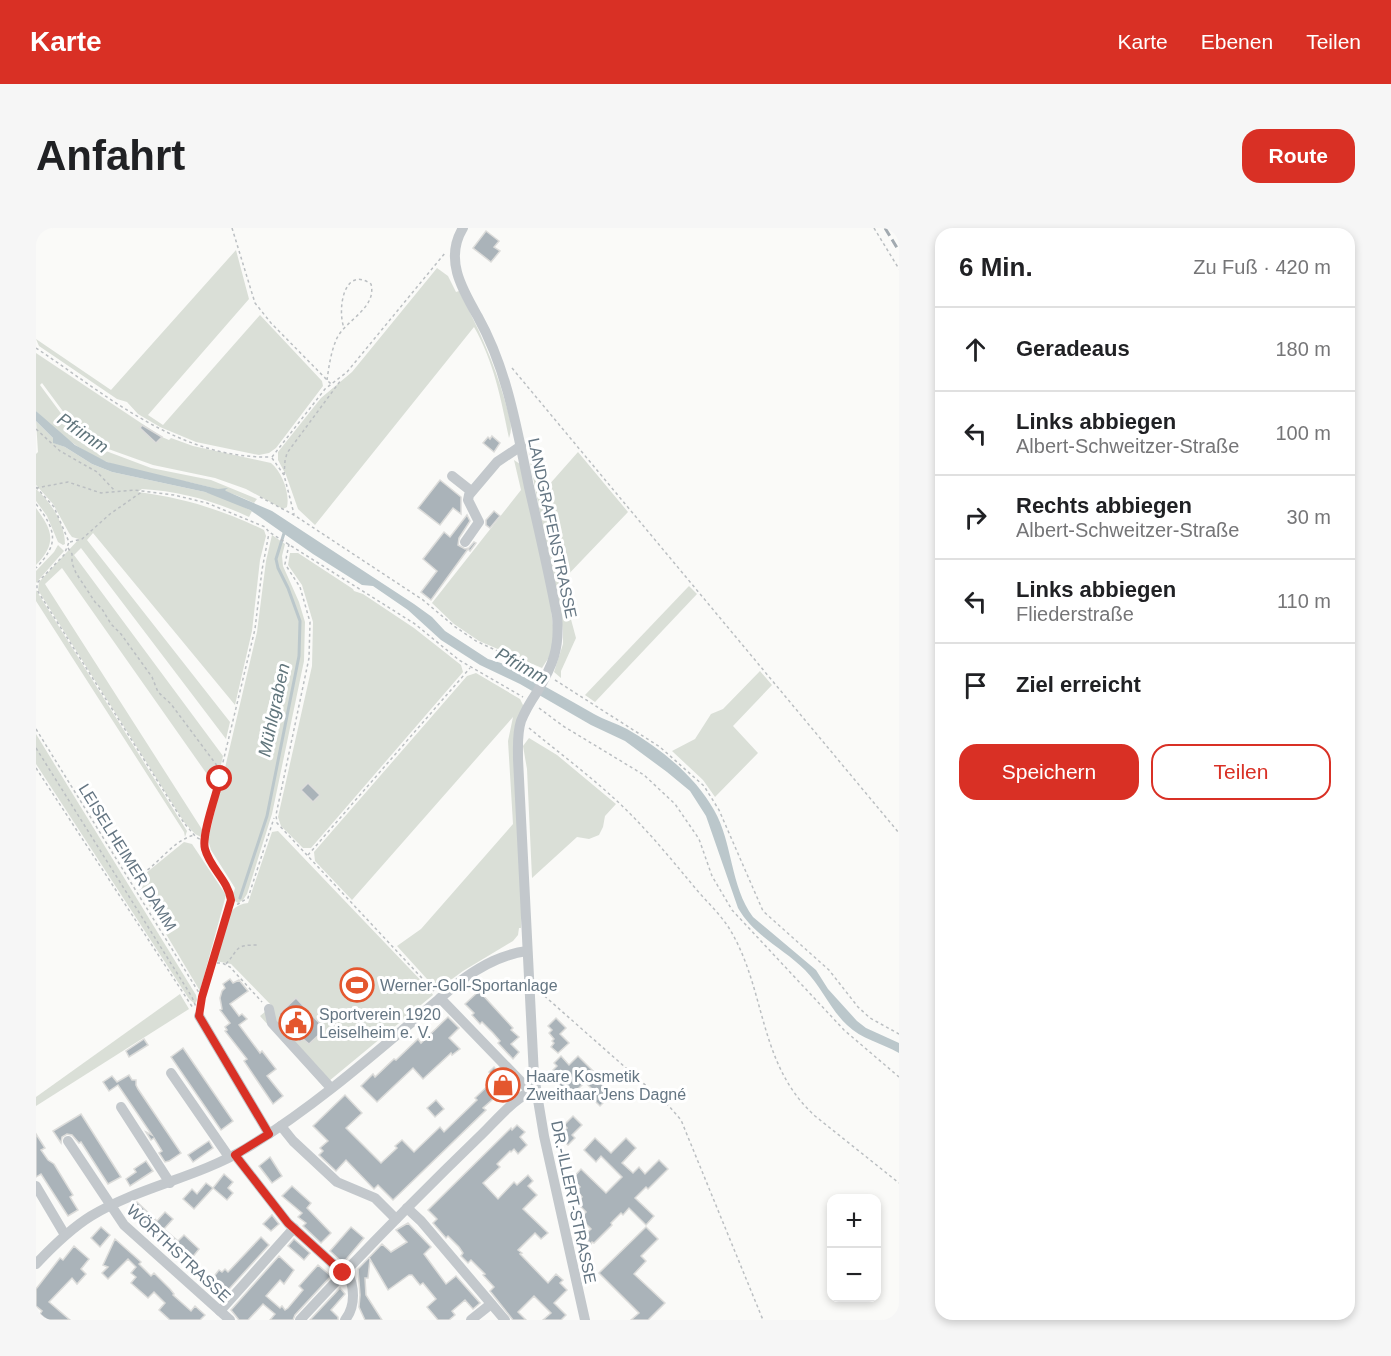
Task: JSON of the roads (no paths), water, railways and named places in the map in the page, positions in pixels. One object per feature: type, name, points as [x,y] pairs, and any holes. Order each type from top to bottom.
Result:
[{"type":"street","name":"LANDGRAFENSTRASSE","points":[[462,228],[454,251],[456,273],[491,342],[505,381],[557,616],[558,646],[546,677],[521,722],[518,740],[533,1090]]},
{"type":"street","points":[[465,542],[479,522],[468,500],[471,491],[497,462],[521,446]]},
{"type":"street","points":[[452,476],[471,491]]},
{"type":"street","points":[[36,1264],[65,1235],[110,1206],[232,1156],[269,1134],[331,1088],[463,979],[494,960],[527,951]]},
{"type":"street","points":[[300,1320],[407,1208],[507,1110],[533,1090],[440,998]]},
{"type":"street","points":[[268,1009],[272,1023],[331,1088]]},
{"type":"street","points":[[199,1016],[269,1134]]},
{"type":"street","points":[[171,1073],[232,1156],[294,1228],[345,1271],[351,1283],[353,1303],[345,1320]]},
{"type":"street","name":"DR.-ILLERT-STRASSE","points":[[533,1090],[585,1320]]},
{"type":"street","points":[[121,1107],[167,1175],[170,1183]]},
{"type":"street","points":[[281,1126],[293,1141],[337,1182],[375,1198],[396,1219]]},
{"type":"street","name":"WÖRTHSTRASSE","points":[[68,1140],[110,1206],[129,1230],[230,1320]]},
{"type":"street","points":[[36,1186],[65,1235]]},
{"type":"street","points":[[407,1208],[421,1221],[505,1320]]},
{"type":"street","points":[[220,1311],[294,1228]]},
{"type":"street","points":[[471,1320],[491,1304]]},
{"type":"waterway","name":"Mühlgraben","points":[[240,898],[267,816],[299,656],[300,621],[276,559],[285,530]]},
{"type":"railway","points":[[885,228],[899,251]]},
{"type":"place","name":"Werner-Goll-Sportanlage","points":[[357,985]]},
{"type":"place","name":"Sportverein 1920 Leiselheim e. V.","points":[[296,1023]]},
{"type":"place","name":"Haare Kosmetik Zweithaar Jens Dagné","points":[[503,1085]]},
{"type":"water label","name":"Pfrimm","points":[[83,433]]},
{"type":"water label","name":"Pfrimm","points":[[522,666]]}]
